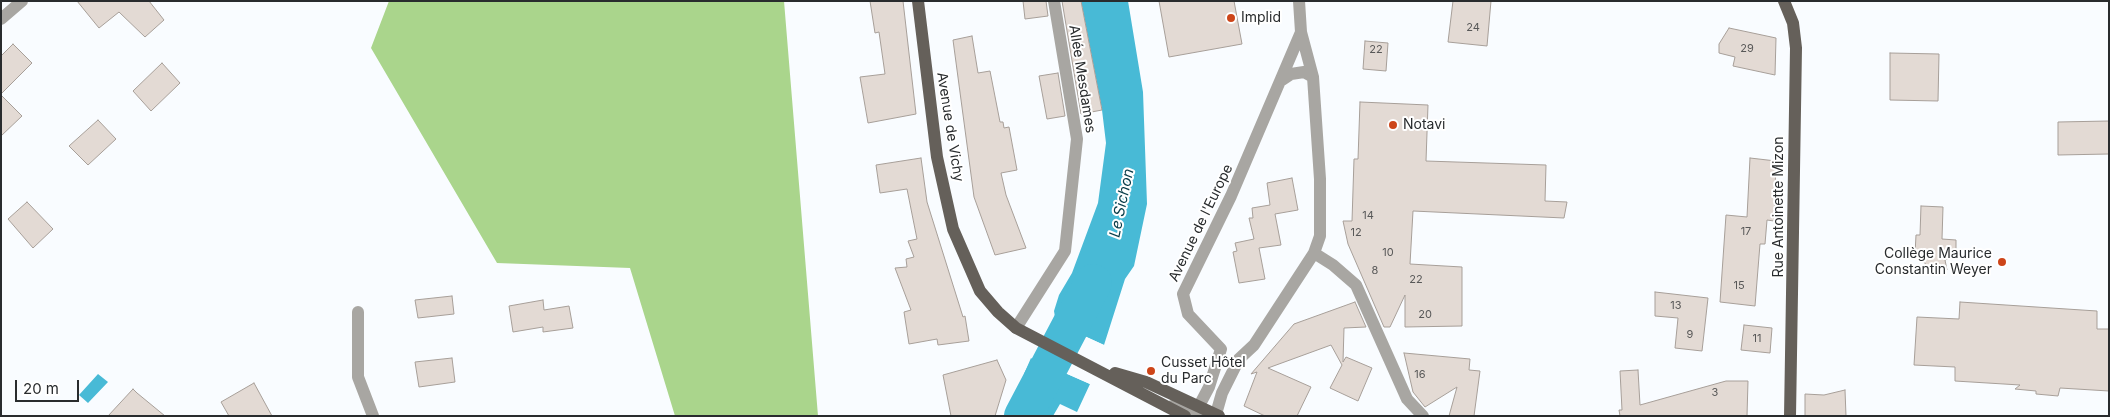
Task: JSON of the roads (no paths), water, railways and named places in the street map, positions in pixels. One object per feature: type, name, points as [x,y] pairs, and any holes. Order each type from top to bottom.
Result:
[{"type":"main road","name":"Avenue de Vichy","points":[[918,1],[937,156],[953,230],[980,291],[998,312],[1016,328],[1185,416]]},
{"type":"main road","name":"Rue Antoinette Mizon","points":[[1784,1],[1793,23],[1796,48],[1790,416]]},
{"type":"main road","name":"Avenue de Vichy","points":[[1096,368],[1146,382],[1199,406],[1213,415]]},
{"type":"street","points":[[1,19],[22,1]]},
{"type":"street","name":"Allée Mesdames","points":[[1016,328],[1065,251],[1077,139],[1054,1]]},
{"type":"street","name":"Avenue de l'Europe","points":[[1213,415],[1239,359],[1254,346],[1314,253],[1320,236],[1322,218],[1313,77],[1301,32],[1299,1]]},
{"type":"street","name":"Avenue de l'Europe","points":[[1239,359],[1221,349],[1188,314],[1183,294],[1231,196],[1301,32]]},
{"type":"street","points":[[1282,80],[1291,74],[1304,72],[1313,77]]},
{"type":"street","points":[[1314,253],[1334,265],[1356,284],[1407,399],[1422,416]]},
{"type":"street","points":[[358,312],[358,377],[373,416]]},
{"type":"street","points":[[1199,406],[1209,387],[1221,349]]},
{"type":"street","points":[[1164,404],[1213,415]]},
{"type":"water","points":[[1081,1],[1128,1],[1143,92],[1147,204],[1134,266],[1125,279],[1104,345],[1056,323],[1054,311],[1059,295],[1072,273],[1098,203],[1106,143],[1102,110]]},
{"type":"water","points":[[1031,358],[1090,384],[1077,412],[1060,404],[1053,416],[1014,416],[1035,380],[1024,374]]},
{"type":"water","points":[[98,374],[108,382],[88,403],[79,395]]},
{"type":"waterway","name":"Le Sichon","points":[[1023,416],[1093,283]]},
{"type":"place","name":"Implid","points":[[1231,18]]},
{"type":"place","name":"Notavi","points":[[1393,125]]},
{"type":"place","name":"Collège Maurice Constantin Weyer","points":[[2002,262]]},
{"type":"place","name":"Cusset Hôtel du Parc","points":[[1151,371]]}]
